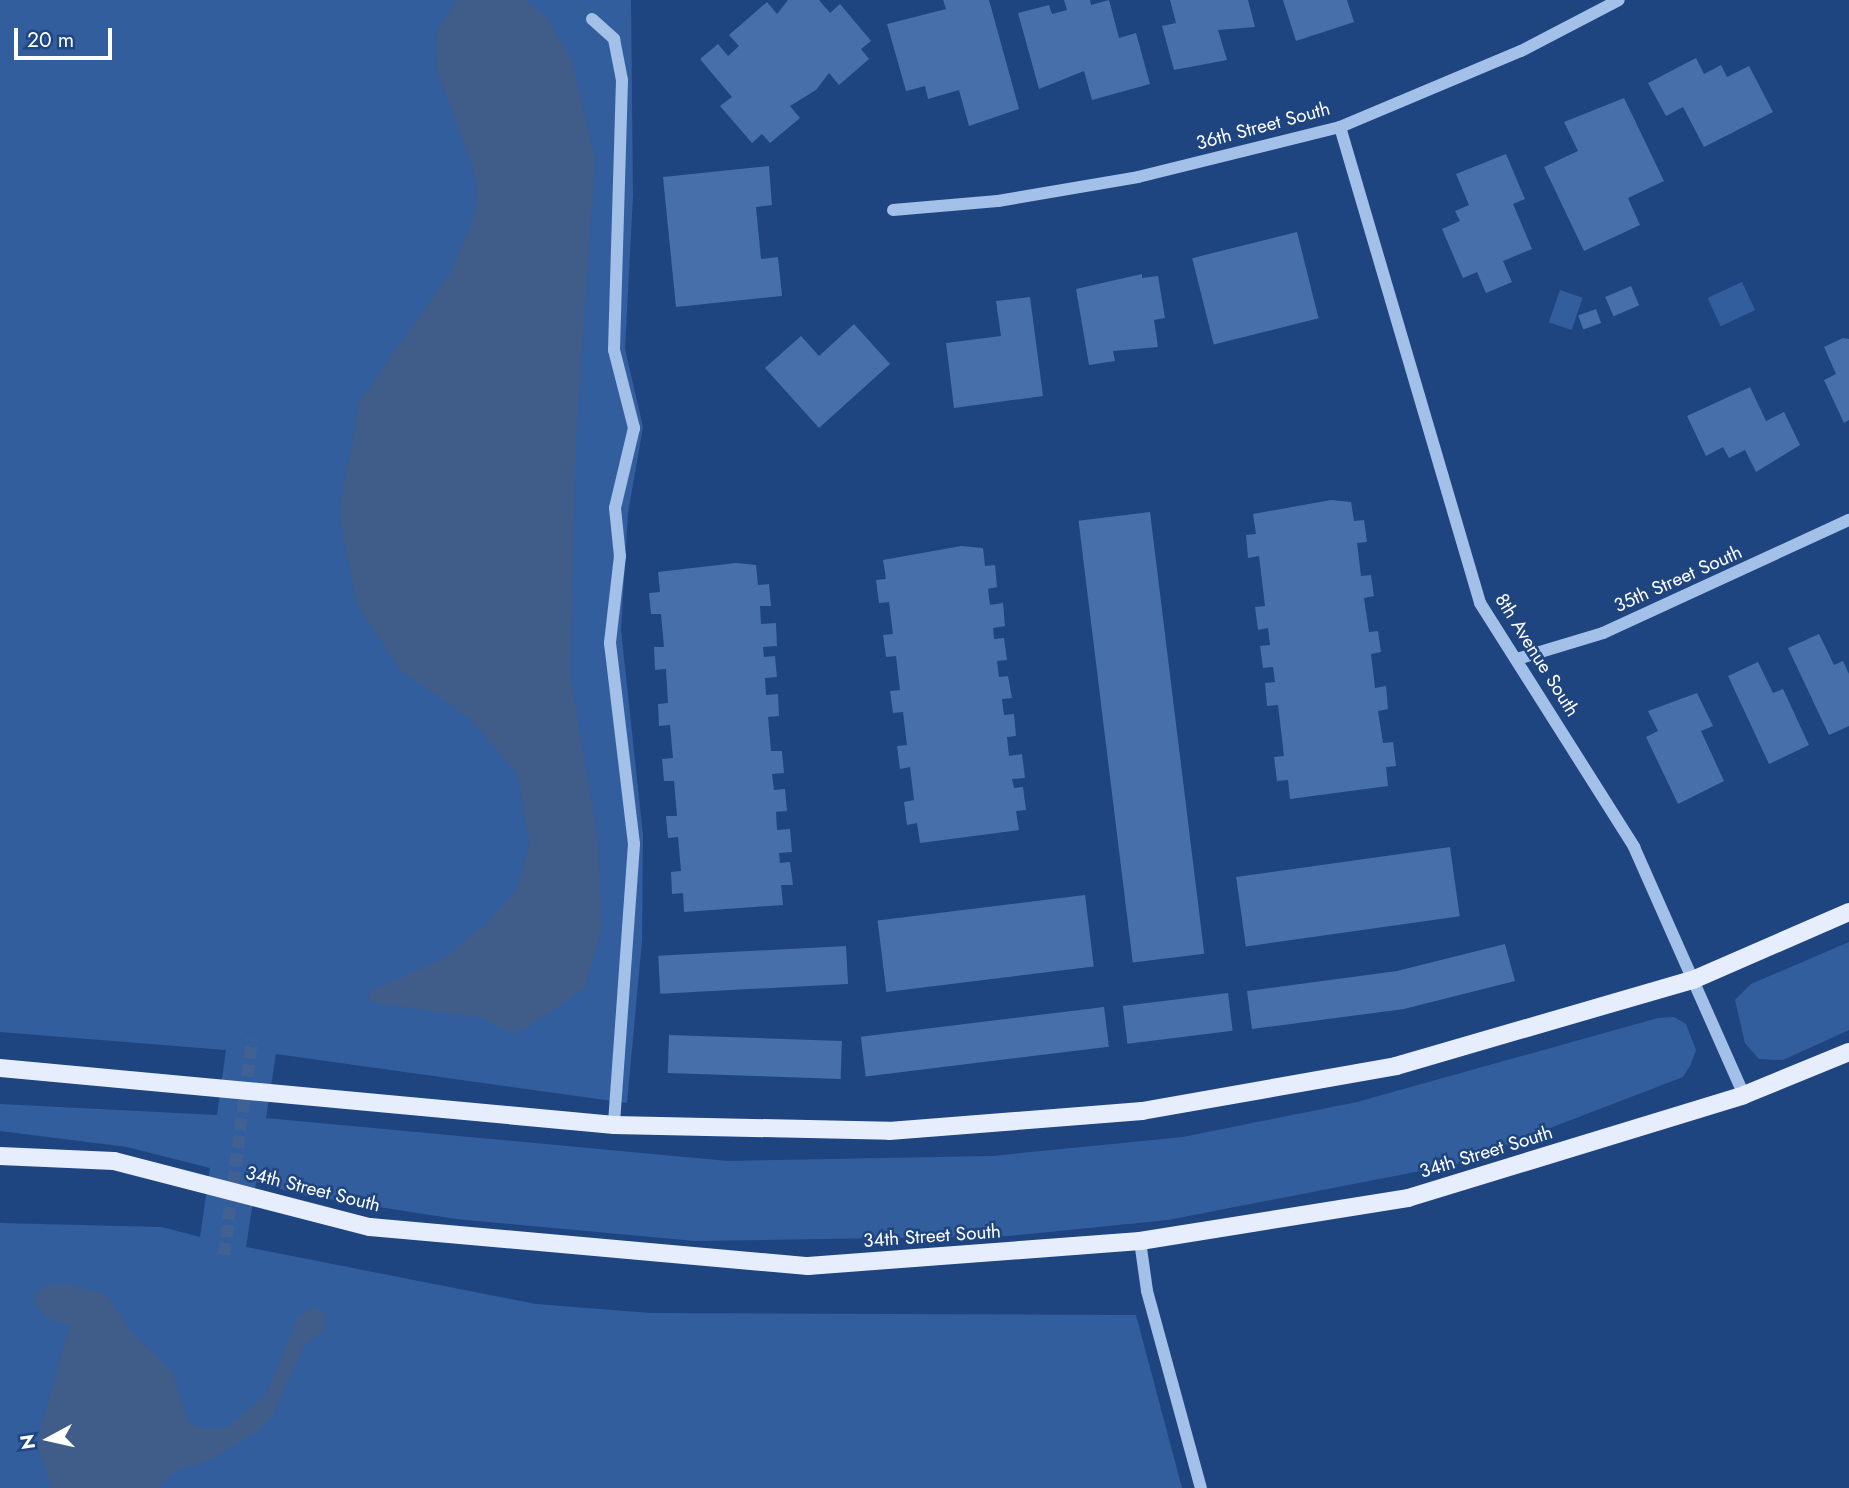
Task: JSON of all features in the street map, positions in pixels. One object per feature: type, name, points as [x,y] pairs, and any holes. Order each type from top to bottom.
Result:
[{"type":"main road","points":[[0,1068],[614,1125],[889,1130],[1142,1111],[1396,1066],[1695,979],[1849,912]]},
{"type":"main road","name":"34th Street South","points":[[0,1156],[114,1161],[370,1227],[808,1266],[1140,1241],[1408,1198],[1744,1095],[1849,1052]]},
{"type":"street","name":"36th Street South","points":[[893,211],[998,201],[1138,177],[1340,127],[1521,51],[1619,0]]},
{"type":"street","points":[[592,19],[614,39],[622,80],[614,350],[634,428],[615,508],[620,556],[610,643],[634,845],[614,1125]]},
{"type":"street","name":"8th Avenue South","points":[[1340,127],[1480,603],[1634,847],[1695,979],[1744,1095]]},
{"type":"street","name":"35th Street South","points":[[1517,659],[1604,633],[1849,520]]},
{"type":"street","points":[[1140,1241],[1150,1303],[1201,1488]]},
{"type":"shaded area","points":[[0,0],[631,0],[633,196],[625,349],[643,427],[628,513],[621,630],[643,835],[642,941],[627,1103],[276,1054],[266,1118],[728,1161],[992,1156],[1183,1137],[1357,1102],[1658,1018],[1674,1017],[1686,1024],[1696,1050],[1683,1077],[1456,1164],[1168,1220],[1008,1236],[695,1241],[456,1219],[302,1195],[256,1182],[246,1247],[536,1304],[651,1313],[1136,1315],[1182,1488],[0,1488],[0,1223],[162,1227],[200,1237],[210,1168],[127,1147],[0,1131],[0,1104],[217,1115],[226,1050],[0,1032]]},
{"type":"shaded area","points":[[457,0],[525,0],[547,18],[572,60],[595,160],[576,442],[570,675],[598,840],[602,927],[585,988],[520,1032],[505,1031],[483,1018],[370,1002],[369,992],[444,958],[486,924],[516,891],[529,846],[518,774],[468,717],[401,671],[357,606],[339,513],[360,400],[450,273],[473,220],[478,193],[472,163],[438,75],[436,48],[437,31]]},
{"type":"shaded area","points":[[1742,282],[1755,310],[1721,326],[1708,298]]},
{"type":"shaded area","points":[[1560,290],[1583,298],[1572,330],[1549,322]]},
{"type":"shaded area","points":[[1849,942],[1849,1030],[1783,1060],[1759,1059],[1745,1043],[1735,1000],[1751,984]]},
{"type":"shaded area","points":[[68,1284],[107,1295],[132,1333],[172,1372],[190,1425],[206,1429],[227,1428],[267,1393],[298,1317],[313,1307],[323,1312],[326,1328],[303,1347],[273,1415],[255,1433],[207,1462],[177,1470],[158,1488],[51,1488],[38,1447],[40,1430],[70,1326],[46,1317],[35,1304],[35,1294],[47,1285]]},
{"type":"building","points":[[788,0],[819,0],[830,13],[840,4],[871,41],[861,49],[869,59],[839,85],[829,73],[816,90],[790,106],[800,118],[770,143],[762,134],[752,143],[720,106],[732,97],[700,59],[718,44],[728,56],[739,46],[729,35],[767,2],[777,14]]},
{"type":"building","points":[[943,0],[989,0],[1019,109],[969,126],[959,90],[928,99],[925,86],[906,91],[887,24],[946,9]]},
{"type":"building","points":[[1064,0],[1090,0],[1091,5],[1109,0],[1119,38],[1136,33],[1150,84],[1092,100],[1084,71],[1039,89],[1018,13],[1049,5],[1052,14],[1067,10]]},
{"type":"building","points":[[1170,0],[1248,0],[1255,27],[1218,30],[1227,60],[1174,70],[1162,26],[1176,23]]},
{"type":"building","points":[[1283,0],[1347,0],[1354,22],[1296,41]]},
{"type":"building","points":[[1696,58],[1704,74],[1721,65],[1727,77],[1749,66],[1773,112],[1704,147],[1683,107],[1666,116],[1648,83]]},
{"type":"building","points":[[1624,98],[1664,181],[1628,198],[1640,225],[1584,251],[1544,167],[1578,151],[1564,122]]},
{"type":"building","points":[[1506,154],[1525,199],[1513,204],[1532,249],[1503,261],[1512,282],[1486,293],[1477,272],[1463,278],[1442,229],[1460,221],[1455,211],[1469,205],[1456,174]]},
{"type":"building","points":[[769,166],[772,205],[756,207],[761,259],[778,257],[782,296],[676,307],[663,177]]},
{"type":"building","points":[[1297,232],[1319,318],[1214,344],[1192,258]]},
{"type":"building","points":[[1142,274],[1142,278],[1158,276],[1165,318],[1154,320],[1158,347],[1113,351],[1115,361],[1089,365],[1076,289]]},
{"type":"building","points":[[1631,286],[1639,305],[1613,316],[1605,297]]},
{"type":"building","points":[[1030,297],[1043,396],[954,408],[946,343],[1001,336],[996,301]]},
{"type":"building","points":[[1596,309],[1601,323],[1583,330],[1578,315]]},
{"type":"building","points":[[854,324],[890,364],[819,428],[765,368],[801,336],[819,356]]},
{"type":"building","points":[[1843,338],[1849,339],[1849,420],[1844,423],[1824,380],[1836,374],[1824,347]]},
{"type":"building","points":[[1750,387],[1766,421],[1784,412],[1800,445],[1756,472],[1745,450],[1729,458],[1723,447],[1706,456],[1687,416]]},
{"type":"building","points":[[1331,500],[1351,502],[1354,521],[1364,520],[1367,542],[1357,543],[1361,576],[1371,575],[1374,596],[1364,598],[1369,632],[1378,631],[1381,652],[1371,654],[1375,688],[1386,686],[1388,709],[1378,711],[1383,743],[1393,742],[1396,766],[1386,767],[1388,786],[1290,799],[1288,780],[1277,781],[1274,757],[1284,756],[1278,705],[1267,706],[1265,683],[1275,682],[1273,667],[1263,668],[1260,646],[1270,645],[1268,628],[1258,630],[1255,607],[1265,606],[1259,556],[1248,558],[1246,535],[1256,534],[1253,514]]},
{"type":"building","points":[[1150,512],[1204,954],[1133,962],[1079,521]]},
{"type":"building","points":[[961,546],[983,548],[985,566],[995,565],[997,587],[988,589],[990,605],[1003,603],[1005,626],[993,628],[994,639],[1004,638],[1007,660],[997,661],[999,677],[1008,676],[1012,698],[1002,699],[1004,715],[1014,714],[1016,736],[1007,737],[1009,756],[1022,754],[1025,778],[1012,779],[1014,788],[1023,787],[1026,810],[1016,811],[1019,830],[920,843],[917,823],[907,825],[904,802],[914,800],[910,767],[900,769],[897,746],[907,745],[903,712],[893,713],[890,691],[900,690],[896,656],[886,657],[883,635],[893,634],[889,602],[879,603],[876,580],[886,579],[883,560]]},
{"type":"building","points":[[736,563],[756,565],[758,585],[769,584],[771,606],[760,606],[761,624],[776,623],[777,646],[763,647],[764,657],[775,656],[777,677],[765,678],[766,695],[778,694],[779,716],[768,717],[771,751],[782,751],[784,773],[772,774],[774,790],[785,789],[787,811],[776,812],[777,830],[790,829],[792,852],[779,853],[780,863],[790,862],[793,885],[781,885],[783,905],[684,912],[683,893],[672,894],[671,872],[681,871],[678,837],[668,838],[666,816],[677,816],[674,781],[664,781],[662,759],[673,758],[670,725],[659,726],[658,704],[668,703],[666,669],[655,670],[654,647],[664,647],[661,614],[651,614],[649,593],[660,592],[658,572]]},
{"type":"building","points":[[1819,634],[1834,665],[1843,661],[1849,674],[1849,726],[1829,735],[1788,648]]},
{"type":"building","points":[[1758,662],[1773,693],[1783,689],[1809,745],[1769,764],[1728,676]]},
{"type":"building","points":[[1697,693],[1713,726],[1701,731],[1724,781],[1678,804],[1646,737],[1658,731],[1648,711]]},
{"type":"building","points":[[1450,847],[1460,916],[1246,946],[1236,877]]},
{"type":"building","points":[[1085,895],[1094,966],[886,992],[878,920]]},
{"type":"building","points":[[1505,944],[1515,981],[1404,1009],[1252,1029],[1247,991],[1397,971]]},
{"type":"building","points":[[846,946],[848,984],[660,994],[658,956]]},
{"type":"building","points":[[1228,993],[1233,1031],[1127,1044],[1123,1006]]},
{"type":"building","points":[[1104,1007],[1109,1047],[866,1077],[861,1037]]},
{"type":"building","points":[[669,1035],[842,1041],[841,1079],[668,1073]]},
{"type":"tunnel","points":[[224,1255],[252,1040]]}]
